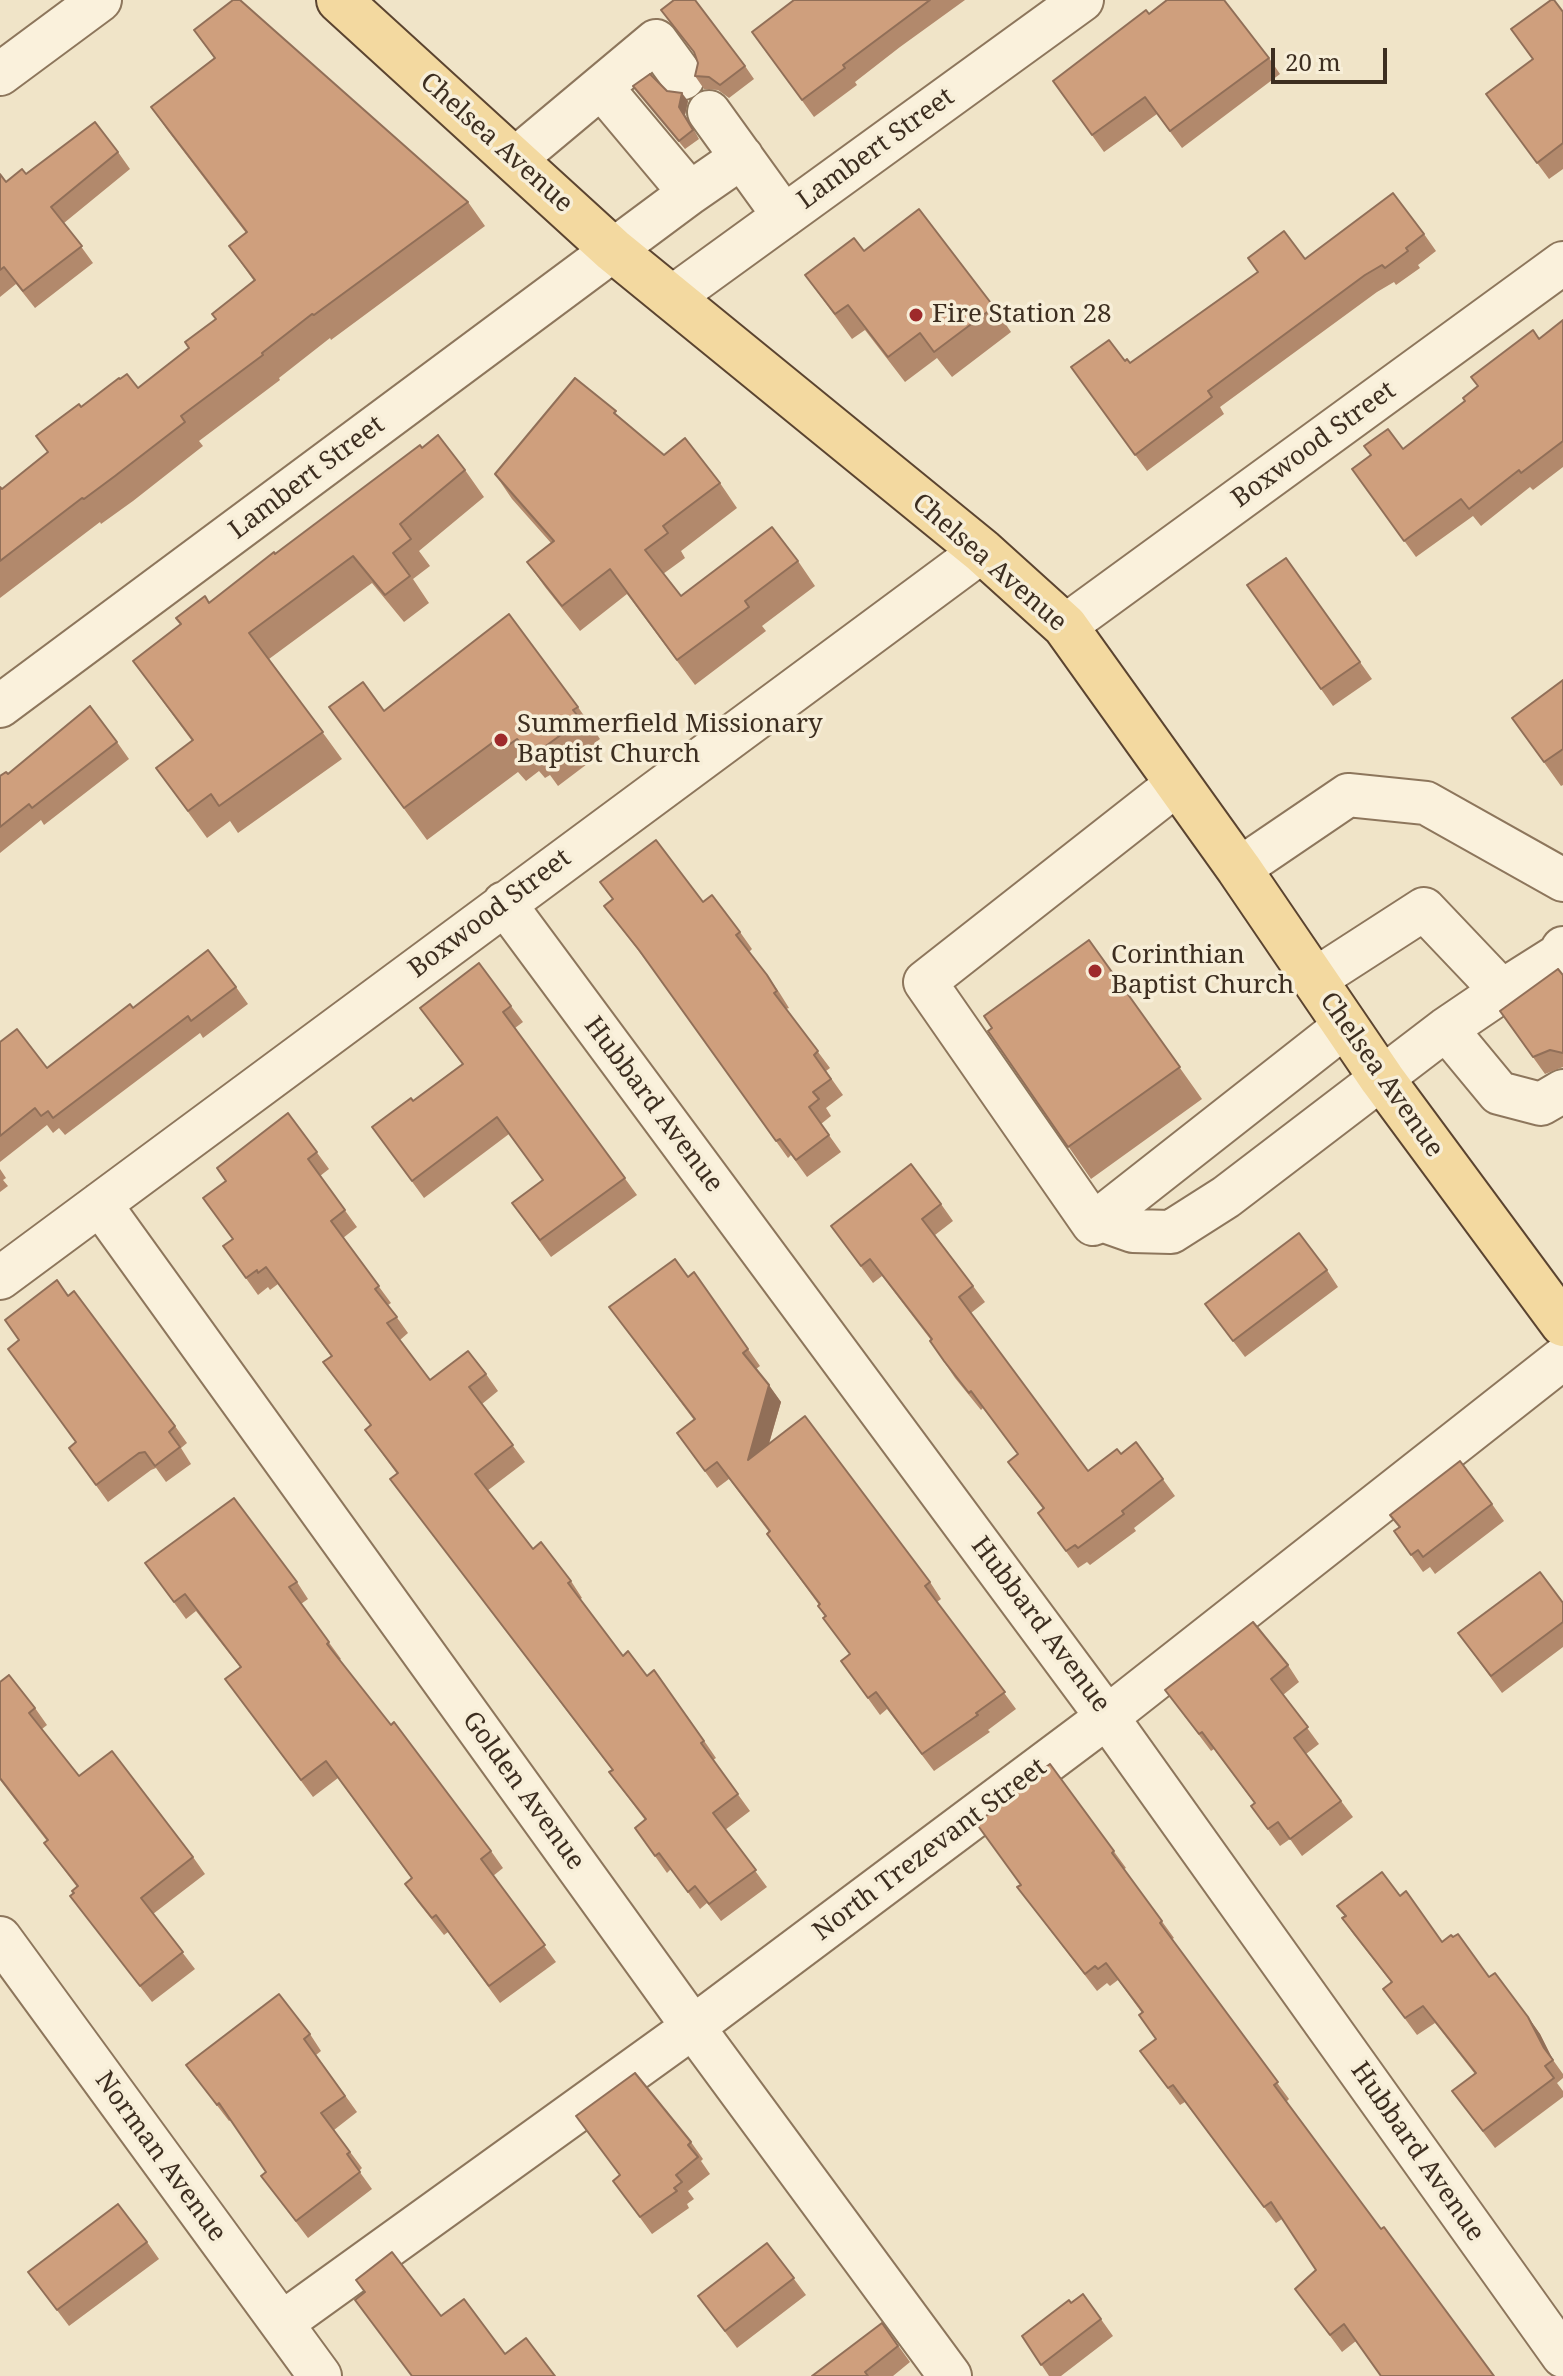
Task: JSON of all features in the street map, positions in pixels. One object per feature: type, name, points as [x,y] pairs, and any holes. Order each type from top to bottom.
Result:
[{"type":"main road","name":"Chelsea Avenue","points":[[339,0],[613,250],[982,551],[1065,626],[1239,869],[1382,1079],[1563,1324]]},
{"type":"street","name":"Lambert Street","points":[[671,298],[1082,0]]},
{"type":"street","points":[[0,74],[95,1]]},
{"type":"street","points":[[515,159],[656,41],[683,78]]},
{"type":"street","points":[[601,87],[690,193]]},
{"type":"street","points":[[709,112],[784,216]]},
{"type":"street","name":"Lambert Street","points":[[0,706],[742,157]]},
{"type":"street","name":"Boxwood Street","points":[[1065,626],[1563,263]]},
{"type":"street","name":"Boxwood Street","points":[[0,1278],[982,551]]},
{"type":"street","points":[[1177,784],[925,982],[1093,1224],[1345,1026]]},
{"type":"street","points":[[1239,869],[1348,795],[1426,803],[1563,880]]},
{"type":"street","name":"Hubbard Avenue","points":[[504,903],[1107,1717],[1563,2356]]},
{"type":"street","points":[[1314,980],[1424,909],[1502,991]]},
{"type":"street","points":[[1099,1219],[1133,1231],[1171,1232],[1226,1197],[1446,1029],[1562,954]]},
{"type":"street","points":[[1446,1029],[1499,1093],[1541,1104],[1563,1091]]},
{"type":"street","name":"Golden Avenue","points":[[100,1204],[693,2027],[950,2376]]},
{"type":"street","name":"North Trezevant Street","points":[[282,2323],[693,2027],[1107,1717],[1563,1358]]},
{"type":"street","name":"Norman Avenue","points":[[0,1938],[320,2376]]},
{"type":"building","points":[[233,0],[240,0],[468,202],[312,314],[181,416],[185,422],[0,561],[0,487],[2,489],[48,452],[36,436],[127,374],[138,388],[189,348],[185,342],[216,319],[212,314],[255,280],[229,246],[247,232],[151,107],[215,58],[194,30]]},
{"type":"building","points":[[674,0],[695,0],[745,66],[720,85],[709,77],[695,76],[698,63],[694,52],[661,10]]},
{"type":"building","points":[[794,0],[930,0],[802,100],[752,32]]},
{"type":"building","points":[[1167,0],[1224,0],[1269,58],[1170,131],[1145,97],[1092,135],[1053,81],[1146,10],[1149,14]]},
{"type":"building","points":[[1551,0],[1563,12],[1563,143],[1537,163],[1486,94],[1533,59],[1511,29]]},
{"type":"building","points":[[650,74],[667,91],[682,93],[679,107],[693,130],[679,141],[633,86]]},
{"type":"building","points":[[95,122],[118,152],[51,207],[82,246],[23,291],[4,267],[0,270],[0,174],[6,182],[22,169],[26,174]]},
{"type":"building","points":[[1393,193],[1424,234],[1406,248],[1408,251],[1385,268],[1382,265],[1365,275],[1208,391],[1212,397],[1135,455],[1071,367],[1109,340],[1130,363],[1258,272],[1248,258],[1284,231],[1305,259]]},
{"type":"building","name":"Fire Station 28","points":[[919,209],[994,307],[934,352],[920,333],[888,357],[848,305],[835,314],[805,275],[854,238],[864,251]]},
{"type":"building","points":[[1563,320],[1563,441],[1469,509],[1461,499],[1404,541],[1352,469],[1371,455],[1364,446],[1388,429],[1403,449],[1465,401],[1463,398],[1478,386],[1471,377],[1533,330],[1539,339]]},
{"type":"building","points":[[575,378],[664,455],[685,438],[720,483],[663,526],[668,533],[645,550],[681,596],[772,527],[798,561],[745,601],[749,607],[677,660],[610,569],[562,606],[527,562],[554,541],[495,474]]},
{"type":"building","points":[[438,435],[465,470],[400,524],[411,539],[393,553],[410,576],[385,595],[353,556],[249,633],[323,732],[219,806],[211,794],[188,811],[156,768],[193,740],[133,661],[181,624],[176,618],[205,596],[209,603],[274,552]]},
{"type":"building","points":[[1286,558],[1360,662],[1321,689],[1247,585]]},
{"type":"building","points":[[509,614],[578,707],[573,710],[581,720],[535,754],[528,743],[523,746],[517,739],[503,749],[496,740],[404,808],[329,707],[363,682],[384,711]]},
{"type":"building","points":[[1563,680],[1563,749],[1544,762],[1512,718]]},
{"type":"building","points":[[90,706],[117,742],[32,808],[29,804],[0,827],[0,776],[6,772],[8,774]]},
{"type":"building","points":[[656,840],[703,902],[712,895],[740,932],[736,935],[767,975],[777,991],[774,993],[818,1051],[814,1055],[831,1079],[813,1092],[819,1099],[809,1107],[829,1135],[796,1160],[780,1139],[776,1141],[604,906],[613,899],[600,882]]},
{"type":"building","points":[[1089,940],[1180,1067],[1068,1147],[988,1031],[992,1028],[984,1016]]},
{"type":"building","points":[[208,950],[236,987],[191,1021],[188,1016],[53,1118],[48,1111],[41,1116],[35,1108],[0,1136],[0,1042],[17,1029],[47,1068],[130,1004],[133,1008]]},
{"type":"building","points":[[479,963],[511,1006],[503,1012],[625,1178],[540,1240],[512,1203],[543,1180],[497,1117],[412,1181],[372,1127],[463,1064],[420,1008]]},
{"type":"building","points":[[1558,969],[1563,975],[1563,1053],[1550,1050],[1533,1057],[1500,1011]]},
{"type":"building","points":[[288,1113],[317,1152],[308,1159],[345,1210],[331,1221],[379,1286],[375,1289],[397,1317],[387,1323],[430,1380],[468,1351],[486,1374],[469,1387],[513,1445],[475,1474],[533,1549],[541,1542],[623,1656],[628,1651],[647,1676],[654,1670],[738,1794],[713,1813],[756,1870],[709,1904],[695,1886],[688,1892],[659,1853],[655,1856],[635,1828],[646,1819],[609,1772],[613,1770],[390,1479],[398,1473],[365,1430],[371,1425],[323,1362],[332,1356],[266,1267],[246,1278],[223,1246],[233,1239],[203,1198],[226,1181],[217,1168]]},
{"type":"building","points":[[911,1164],[941,1204],[922,1219],[973,1286],[959,1297],[1088,1471],[1117,1449],[1121,1454],[1136,1442],[1163,1479],[1122,1511],[1124,1514],[1078,1548],[1075,1545],[1066,1551],[1038,1513],[1044,1508],[1008,1462],[1018,1454],[971,1391],[969,1393],[944,1361],[930,1341],[932,1339],[870,1259],[861,1266],[831,1226]]},
{"type":"building","points":[[1299,1233],[1327,1270],[1233,1341],[1205,1304]]},
{"type":"building","points":[[675,1259],[688,1277],[694,1272],[748,1349],[743,1353],[769,1385],[748,1460],[805,1416],[930,1582],[925,1586],[1005,1692],[922,1754],[876,1692],[868,1698],[841,1661],[850,1654],[823,1618],[826,1616],[818,1606],[820,1604],[767,1534],[770,1531],[717,1462],[705,1471],[677,1433],[695,1419],[609,1307]]},
{"type":"building","points":[[57,1280],[68,1296],[74,1291],[175,1426],[169,1432],[180,1447],[155,1466],[145,1452],[139,1453],[96,1485],[69,1448],[76,1442],[8,1349],[19,1340],[5,1320]]},
{"type":"building","points":[[1460,1461],[1492,1504],[1423,1557],[1418,1550],[1411,1555],[1394,1531],[1400,1527],[1390,1515]]},
{"type":"building","points":[[234,1498],[297,1582],[289,1587],[329,1642],[327,1644],[391,1725],[394,1722],[491,1851],[481,1859],[545,1945],[489,1986],[436,1915],[432,1918],[405,1884],[412,1878],[326,1761],[301,1780],[225,1679],[241,1667],[185,1594],[174,1602],[145,1563]]},
{"type":"building","points":[[1540,1572],[1563,1603],[1563,1622],[1491,1676],[1458,1633]]},
{"type":"building","points":[[1253,1622],[1288,1665],[1271,1679],[1308,1727],[1294,1738],[1341,1801],[1290,1839],[1278,1822],[1268,1829],[1251,1806],[1255,1803],[1202,1732],[1199,1734],[1165,1690]]},
{"type":"building","points":[[9,1675],[35,1708],[29,1713],[79,1776],[112,1751],[193,1857],[141,1898],[183,1952],[140,1986],[70,1896],[78,1886],[44,1843],[48,1840],[0,1778],[0,1682]]},
{"type":"building","points":[[1050,1764],[1114,1851],[1112,1853],[1162,1921],[1160,1923],[1278,2082],[1274,2085],[1494,2376],[1381,2376],[1344,2324],[1330,2335],[1295,2289],[1316,2270],[1271,2202],[1264,2207],[1173,2085],[1168,2088],[1140,2051],[1156,2039],[1139,2015],[1143,2012],[1106,1963],[1098,1969],[1095,1966],[1085,1974],[1017,1887],[1021,1885],[976,1823]]},
{"type":"building","points":[[1382,1872],[1400,1896],[1406,1891],[1442,1942],[1458,1934],[1489,1977],[1495,1973],[1528,2017],[1553,2060],[1545,2066],[1554,2078],[1483,2131],[1452,2091],[1476,2073],[1423,2006],[1405,2018],[1383,1989],[1392,1982],[1342,1918],[1346,1916],[1337,1906]]},
{"type":"building","points":[[279,1994],[310,2034],[304,2039],[345,2096],[321,2113],[350,2152],[347,2154],[360,2172],[296,2221],[261,2176],[266,2172],[219,2103],[217,2105],[186,2065]]},
{"type":"building","points":[[635,2073],[691,2142],[688,2145],[698,2157],[676,2175],[682,2182],[674,2188],[677,2191],[640,2217],[613,2181],[620,2175],[576,2116]]},
{"type":"building","points":[[118,2204],[147,2242],[57,2310],[28,2272]]},
{"type":"building","points":[[767,2243],[794,2278],[725,2331],[698,2296]]},
{"type":"building","points":[[392,2252],[441,2316],[464,2299],[505,2354],[526,2338],[555,2376],[412,2376],[355,2300],[365,2292],[356,2280]]},
{"type":"building","points":[[1083,2294],[1101,2319],[1041,2365],[1022,2336],[1069,2300],[1071,2303]]},
{"type":"building","points":[[882,2323],[898,2346],[865,2372],[868,2376],[812,2376]]},
{"type":"place","name":"Fire Station 28","points":[[916,315]]},
{"type":"place","name":"Summerfield Missionary Baptist Church","points":[[501,740]]},
{"type":"place","name":"Corinthian Baptist Church","points":[[1095,971]]}]
